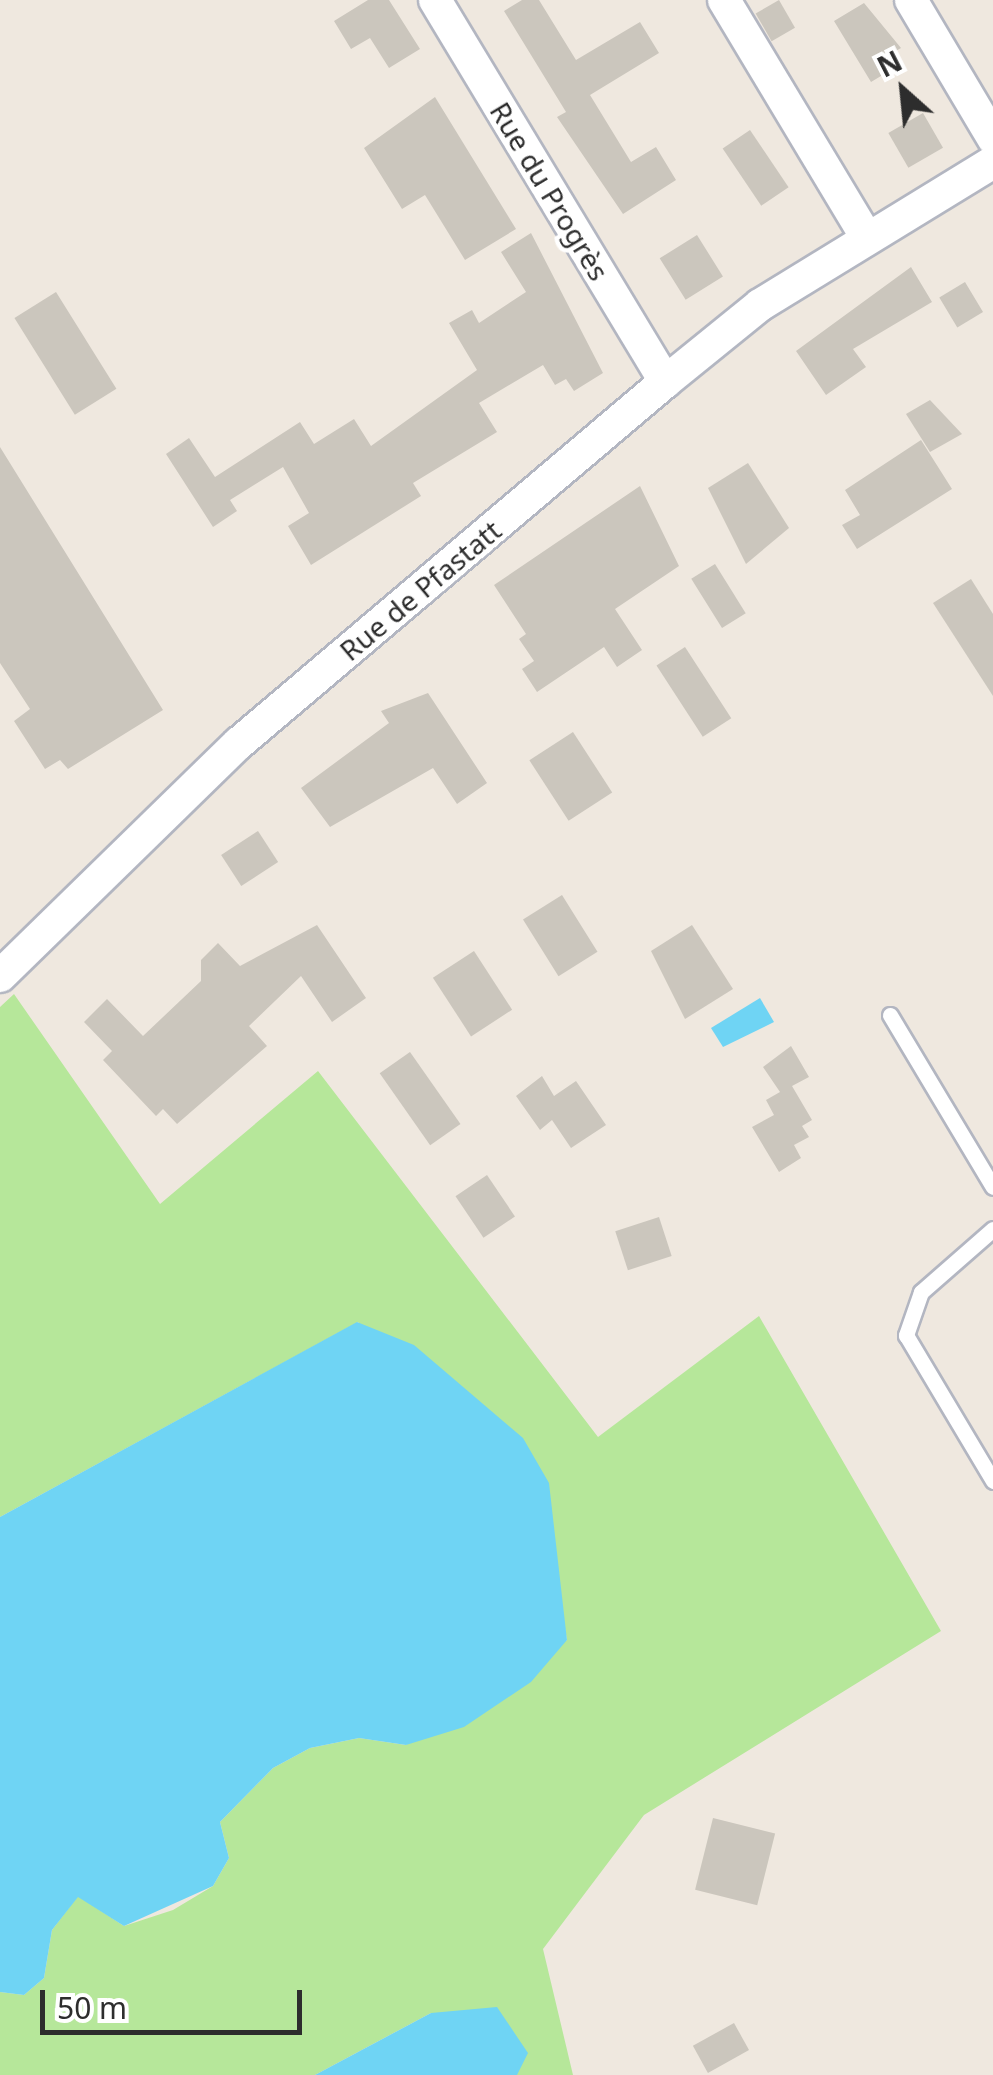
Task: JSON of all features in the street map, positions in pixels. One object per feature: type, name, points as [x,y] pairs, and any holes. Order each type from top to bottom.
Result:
[{"type":"street","name":"Rue du Progrès","points":[[435,0],[665,382]]},
{"type":"street","points":[[724,0],[867,238]]},
{"type":"street","points":[[911,0],[993,138]]},
{"type":"street","name":"Rue de Pfastatt","points":[[0,976],[239,743],[665,382],[867,238],[993,162]]},
{"type":"lane","points":[[890,1015],[993,1188]]},
{"type":"lane","points":[[993,1229],[922,1292],[906,1335],[993,1482]]},
{"type":"green space","points":[[14,994],[160,1204],[318,1071],[598,1437],[759,1316],[941,1631],[644,1815],[543,1949],[573,2075],[517,2075],[431,2013],[315,2075],[0,2075],[0,1992],[24,1995],[44,1978],[52,1930],[78,1896],[124,1926],[173,1910],[213,1886],[229,1858],[220,1822],[273,1768],[310,1748],[359,1738],[406,1745],[567,1640],[556,1577],[358,1322],[0,1517],[0,1007]]},
{"type":"water","points":[[760,998],[774,1022],[723,1047],[711,1028]]},
{"type":"water","points":[[357,1322],[414,1345],[523,1438],[549,1483],[567,1640],[531,1682],[464,1727],[406,1745],[359,1738],[310,1748],[273,1768],[220,1822],[229,1858],[213,1886],[124,1926],[78,1897],[52,1930],[44,1978],[24,1995],[0,1992],[0,1517]]},
{"type":"water","points":[[497,2007],[528,2053],[517,2075],[315,2075],[431,2013]]},
{"type":"building","points":[[368,0],[389,0],[420,49],[389,68],[370,38],[351,49],[334,21]]},
{"type":"building","points":[[522,0],[539,0],[576,60],[640,22],[659,53],[590,95],[631,162],[656,147],[676,180],[623,214],[557,117],[566,112],[504,11]]},
{"type":"building","points":[[779,0],[795,28],[772,41],[756,14]]},
{"type":"building","points":[[864,3],[901,48],[894,52],[901,64],[871,82],[834,21]]},
{"type":"building","points":[[435,97],[516,229],[465,260],[425,195],[402,209],[364,148]]},
{"type":"building","points":[[923,113],[943,148],[908,168],[888,133]]},
{"type":"building","points":[[750,130],[789,187],[761,206],[723,148]]},
{"type":"building","points":[[531,233],[603,373],[574,391],[566,379],[555,385],[543,365],[479,403],[497,432],[413,483],[421,496],[311,565],[288,526],[309,513],[283,467],[230,500],[237,511],[213,527],[166,454],[189,438],[215,477],[300,422],[314,444],[354,419],[371,446],[477,370],[449,323],[472,310],[479,323],[526,292],[501,252]]},
{"type":"building","points":[[697,235],[723,277],[686,300],[660,258]]},
{"type":"building","points":[[911,267],[932,302],[853,349],[866,367],[826,395],[796,351]]},
{"type":"building","points":[[965,282],[983,312],[957,327],[939,297]]},
{"type":"building","points":[[56,292],[116,389],[75,415],[14,318]]},
{"type":"building","points":[[930,400],[962,434],[930,452],[906,414]]},
{"type":"building","points":[[921,440],[952,489],[857,549],[842,525],[860,515],[845,490]]},
{"type":"building","points":[[0,447],[163,710],[68,769],[60,760],[45,769],[14,721],[30,709],[0,663]]},
{"type":"building","points":[[748,463],[789,528],[746,564],[708,488]]},
{"type":"building","points":[[640,486],[679,566],[615,609],[642,650],[617,667],[604,647],[537,692],[522,669],[534,661],[519,639],[526,634],[494,585]]},
{"type":"building","points":[[715,564],[746,613],[722,628],[691,579]]},
{"type":"building","points":[[971,579],[993,614],[993,696],[933,603]]},
{"type":"building","points":[[685,647],[731,718],[703,737],[656,666]]},
{"type":"building","points":[[428,693],[487,783],[457,804],[433,768],[330,827],[301,788],[389,723],[381,711]]},
{"type":"building","points":[[573,732],[612,792],[569,821],[529,760]]},
{"type":"building","points":[[258,831],[278,862],[241,886],[221,855]]},
{"type":"building","points":[[562,895],[598,952],[558,976],[523,919]]},
{"type":"building","points":[[317,925],[366,998],[332,1022],[301,976],[249,1026],[267,1046],[177,1124],[163,1109],[156,1116],[103,1060],[112,1051],[84,1022],[107,999],[143,1036],[201,981],[201,960],[218,943],[240,966]]},
{"type":"building","points":[[692,925],[733,989],[685,1019],[651,951]]},
{"type":"building","points":[[474,951],[512,1010],[471,1036],[433,978]]},
{"type":"building","points":[[791,1046],[809,1077],[792,1086],[812,1120],[802,1126],[809,1137],[794,1145],[801,1158],[779,1172],[752,1127],[774,1115],[766,1100],[780,1092],[763,1067]]},
{"type":"building","points":[[410,1052],[460,1124],[430,1145],[380,1073]]},
{"type":"building","points":[[542,1076],[554,1096],[576,1081],[606,1125],[571,1148],[552,1120],[540,1130],[516,1096]]},
{"type":"building","points":[[487,1175],[515,1216],[483,1238],[455,1196]]},
{"type":"building","points":[[659,1217],[672,1256],[628,1270],[615,1231]]},
{"type":"building","points":[[713,1818],[775,1833],[757,1905],[695,1890]]},
{"type":"building","points":[[734,2023],[749,2050],[708,2073],[693,2046]]}]
